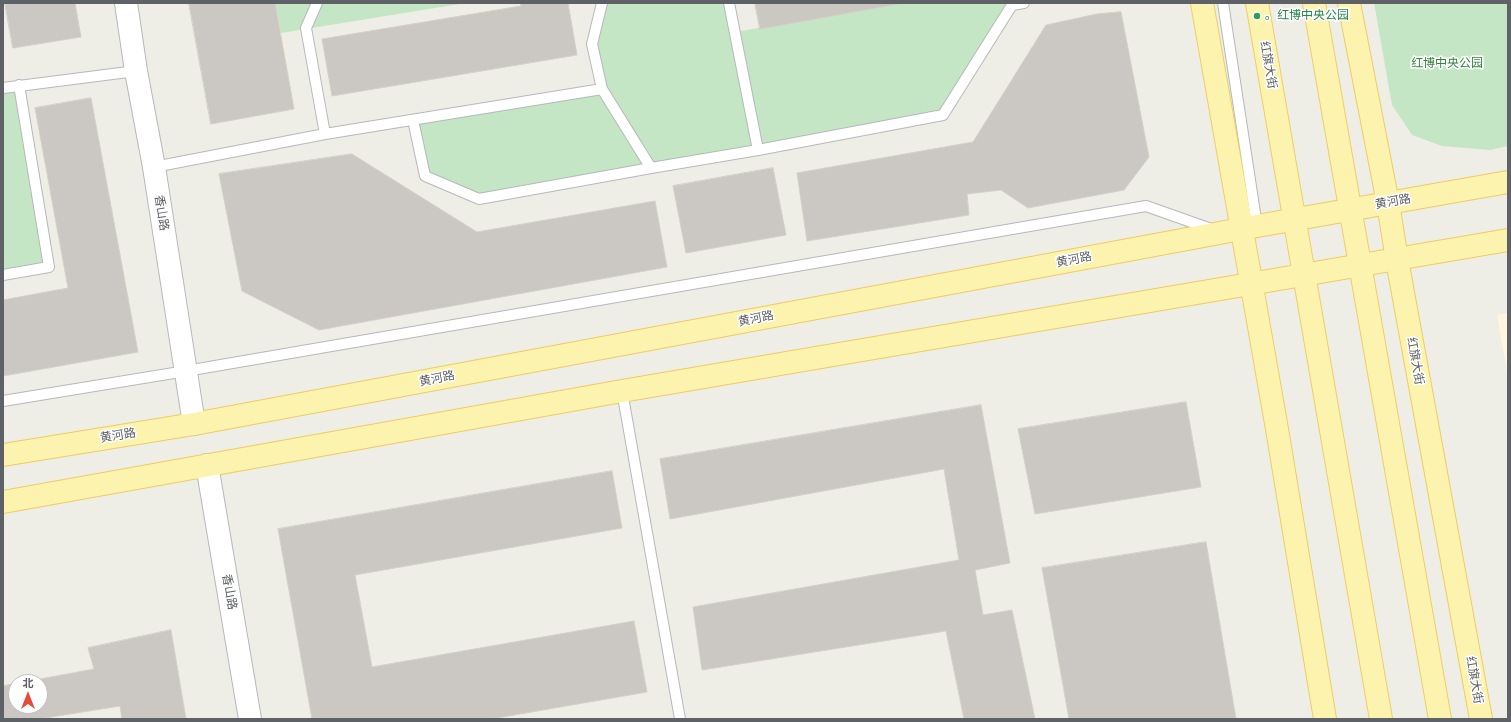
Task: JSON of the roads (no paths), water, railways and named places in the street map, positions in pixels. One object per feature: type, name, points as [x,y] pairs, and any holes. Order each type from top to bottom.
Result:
[{"type":"main road","points":[[1202,3],[1240,229],[1252,284],[1326,719]]},
{"type":"main road","name":"红旗大街","points":[[1257,3],[1381,719]]},
{"type":"main road","points":[[1314,3],[1440,719]]},
{"type":"main road","name":"红旗大街","points":[[1349,3],[1388,203],[1397,260],[1481,719]]},
{"type":"main road","name":"黄河路","points":[[3,455],[194,424],[1240,229],[1508,182]]},
{"type":"main road","points":[[3,502],[622,391],[1508,240]]},
{"type":"street","name":"香山路","points":[[126,3],[136,71],[154,166],[194,424]]},
{"type":"street","name":"香山路","points":[[207,465],[250,719]]},
{"type":"lane","points":[[317,3],[306,28],[325,134]]},
{"type":"lane","points":[[602,3],[592,44],[602,89],[651,168]]},
{"type":"lane","points":[[729,3],[758,150]]},
{"type":"lane","points":[[413,120],[425,176],[480,199],[758,150],[943,115],[1012,4],[1024,3]]},
{"type":"lane","points":[[3,401],[186,371],[1146,206],[1240,229],[1223,3]]},
{"type":"lane","points":[[3,88],[136,71]]},
{"type":"lane","points":[[3,275],[49,267],[19,85]]},
{"type":"lane","points":[[154,166],[325,134],[602,89]]},
{"type":"lane","points":[[622,391],[680,719]]},
{"type":"place","name":"。红博中央公园","points":[[1257,16]]},
{"type":"park label","name":"红博中央公园","points":[[1447,64]]}]
